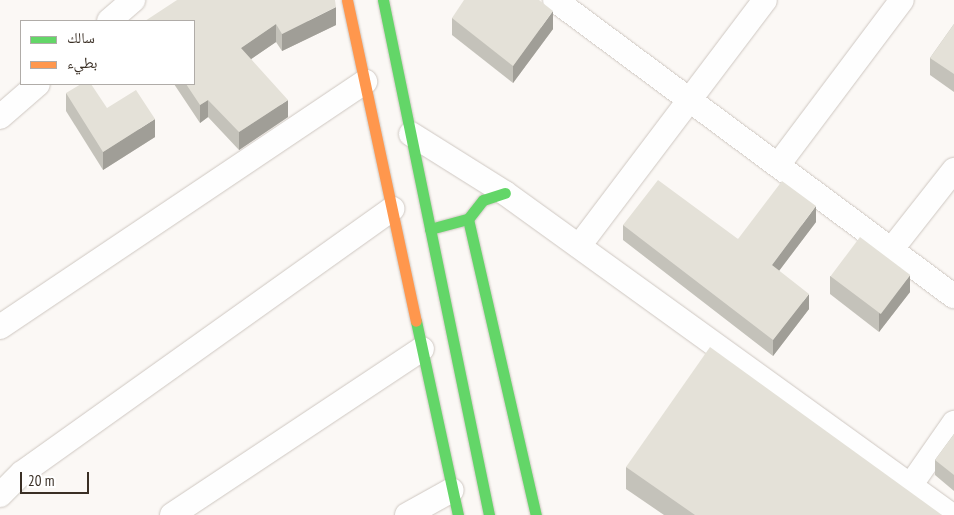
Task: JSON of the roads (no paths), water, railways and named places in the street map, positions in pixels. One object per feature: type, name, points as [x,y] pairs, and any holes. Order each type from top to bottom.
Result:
[{"type":"main road","points":[[347,0],[455,507]]},
{"type":"main road","points":[[383,0],[489,515]]},
{"type":"main road","points":[[430,229],[468,220],[484,200],[505,193]]},
{"type":"main road","points":[[468,220],[536,515]]},
{"type":"street","points":[[110,20],[133,0]]},
{"type":"street","points":[[579,246],[765,0]]},
{"type":"street","points":[[778,165],[902,0]]},
{"type":"street","points":[[561,2],[954,296]]},
{"type":"street","points":[[0,327],[365,82]]},
{"type":"street","points":[[0,117],[37,85]]},
{"type":"street","points":[[411,134],[505,193],[951,515]]},
{"type":"street","points":[[891,250],[954,170]]},
{"type":"street","points":[[0,494],[22,473],[392,210]]},
{"type":"street","points":[[172,515],[422,349]]},
{"type":"street","points":[[910,486],[954,423]]},
{"type":"street","points":[[407,515],[455,507]]}]
